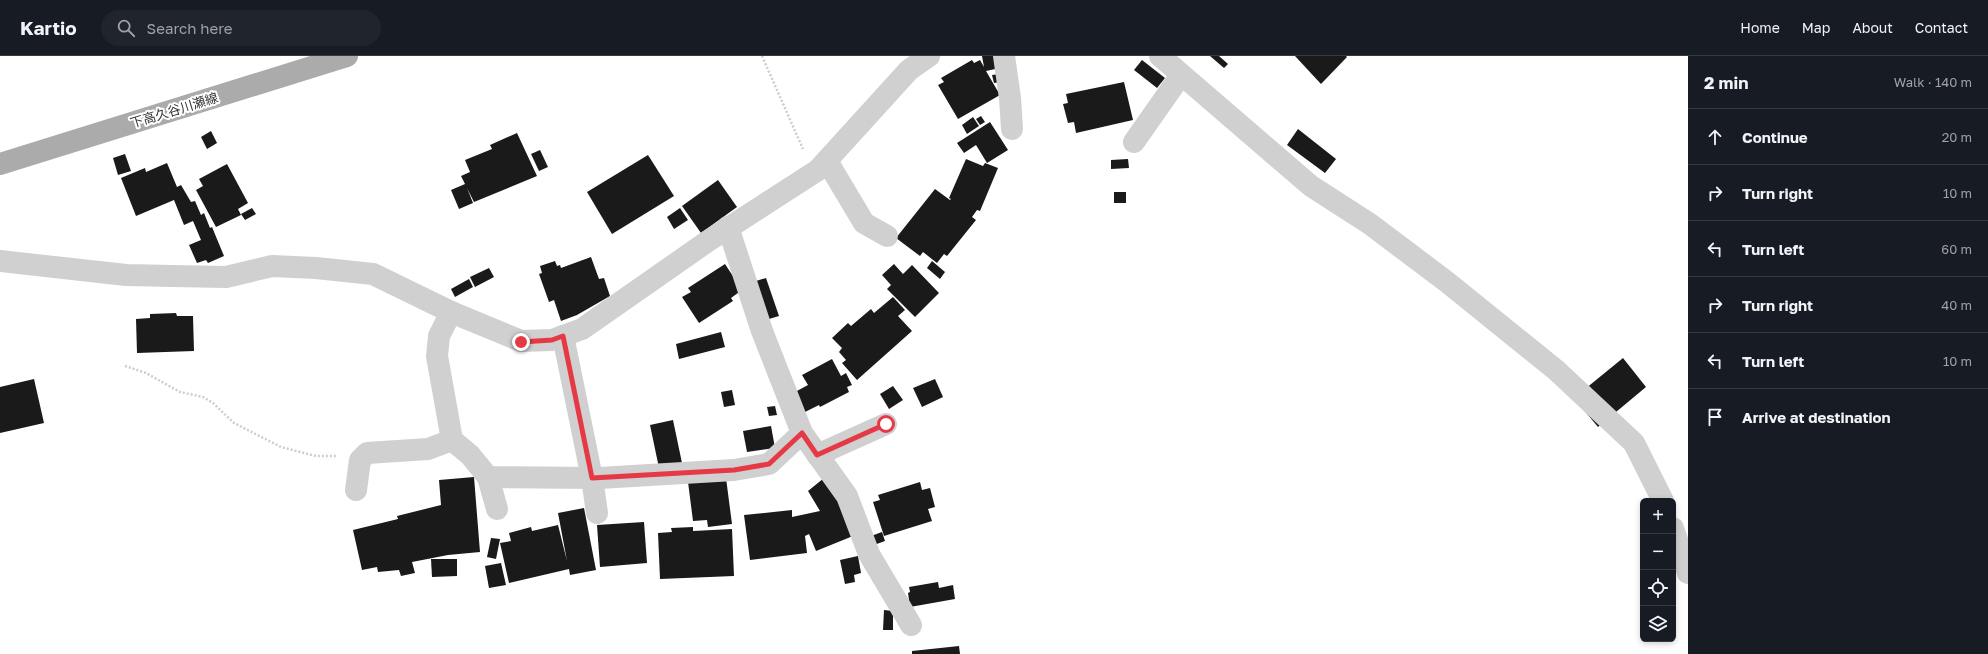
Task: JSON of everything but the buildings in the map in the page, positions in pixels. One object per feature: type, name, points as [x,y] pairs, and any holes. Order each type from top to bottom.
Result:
[{"type":"main road","name":"下高久谷川瀬線","points":[[0,164],[348,56]]},
{"type":"street","points":[[0,261],[126,275],[226,277],[272,266],[373,274],[451,312],[521,342],[552,340],[582,329],[728,227],[820,167],[909,70],[930,56]]},
{"type":"street","points":[[1004,56],[1010,98],[1012,129]]},
{"type":"street","points":[[1160,56],[1311,186],[1370,224],[1448,282],[1556,370],[1634,443],[1662,498]]},
{"type":"street","points":[[1134,142],[1181,75]]},
{"type":"street","points":[[820,167],[864,223],[887,236]]},
{"type":"street","points":[[728,227],[762,331],[802,433],[847,496],[869,554],[911,625]]},
{"type":"street","points":[[451,312],[439,336],[437,356],[452,440],[470,455],[488,477],[497,509]]},
{"type":"street","points":[[563,336],[592,478],[597,513]]},
{"type":"street","points":[[817,455],[886,424]]},
{"type":"street","points":[[488,477],[592,478],[734,470],[769,464],[802,433]]},
{"type":"street","points":[[356,490],[360,460],[367,453],[428,449],[452,440]]},
{"type":"street","points":[[1675,534],[1688,572]]},
{"type":"path","points":[[762,56],[820,167]]},
{"type":"path","points":[[126,366],[146,373],[180,392],[203,397],[234,423],[281,447],[316,456],[346,456],[360,460]]},
{"type":"route","points":[[521,342],[552,340],[563,336],[592,478],[734,470],[769,464],[802,433],[817,455],[886,424]]}]
